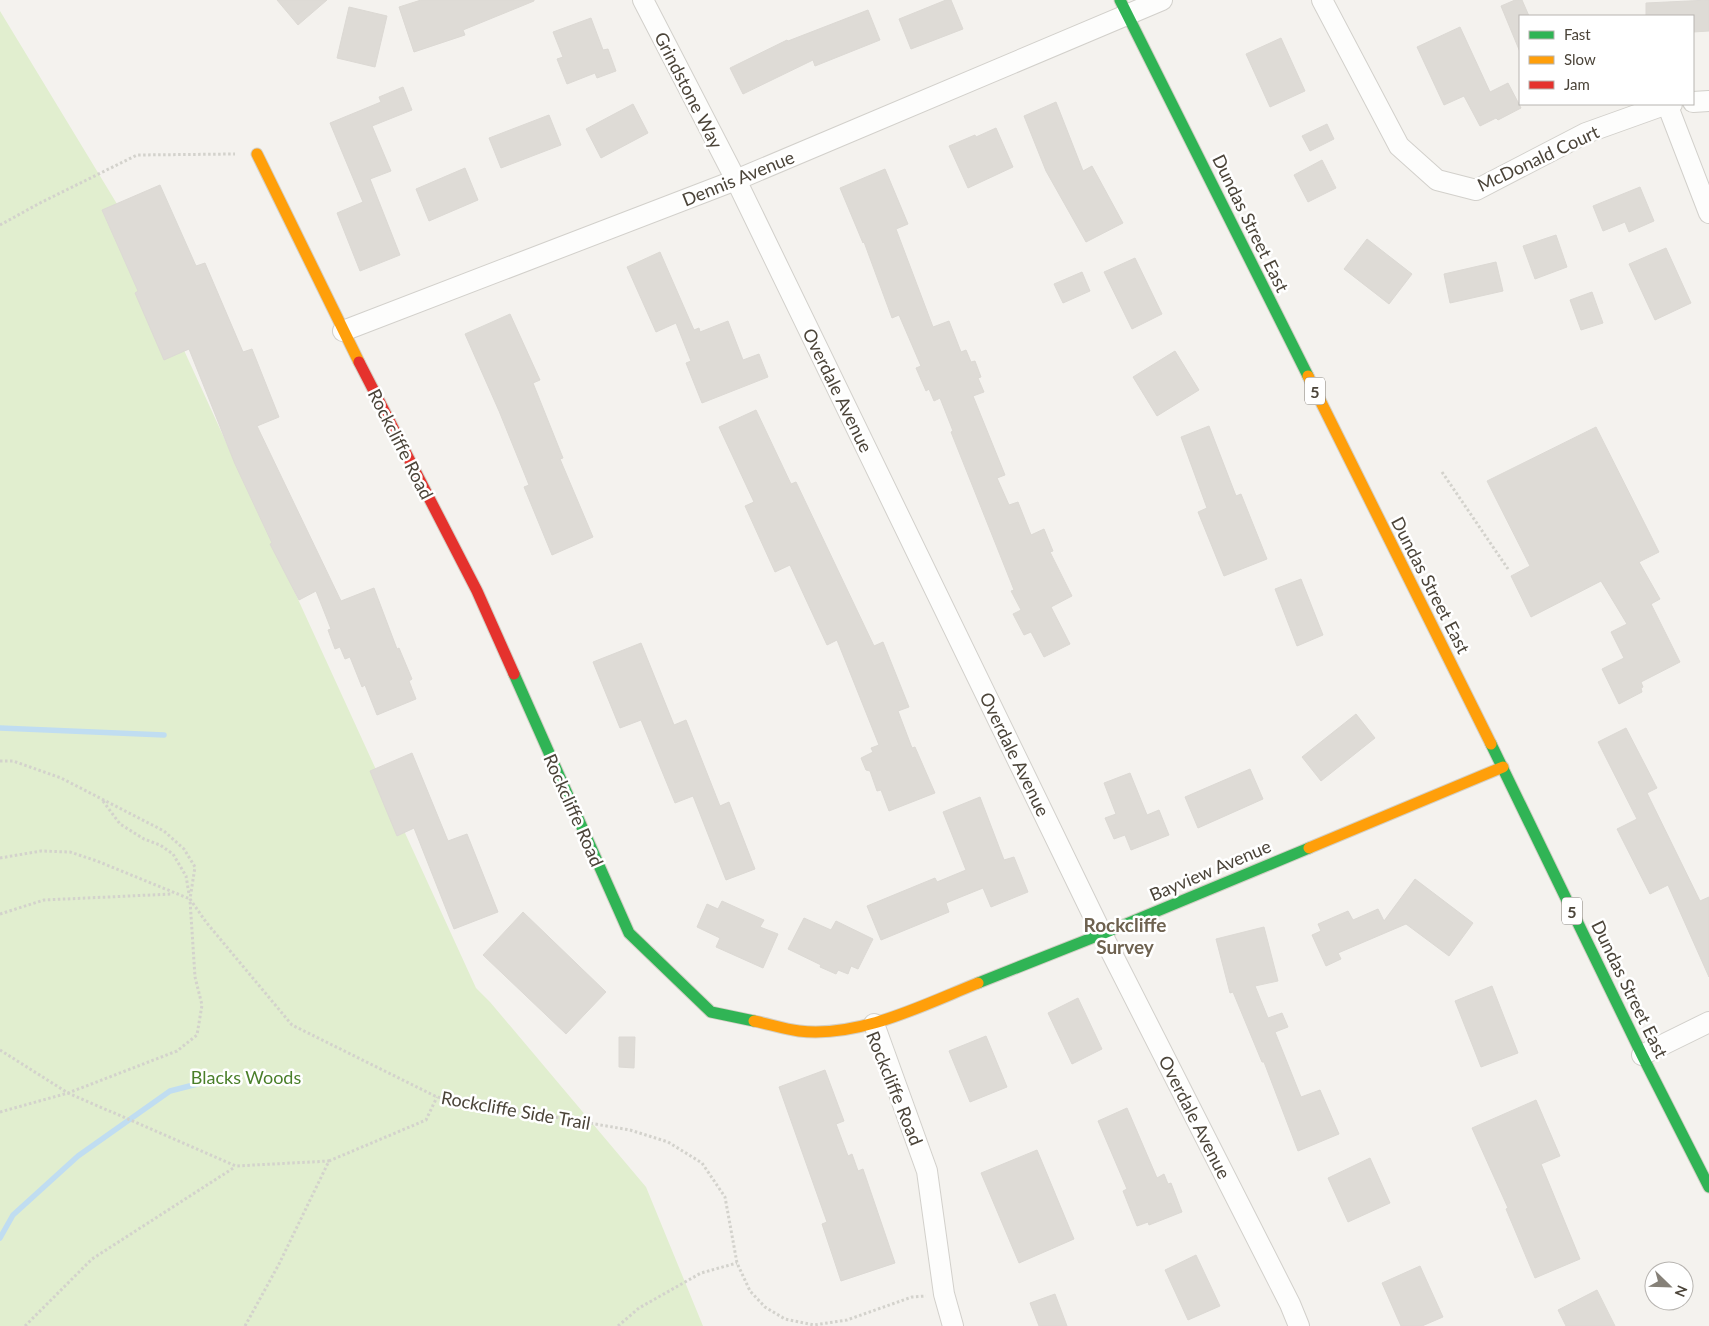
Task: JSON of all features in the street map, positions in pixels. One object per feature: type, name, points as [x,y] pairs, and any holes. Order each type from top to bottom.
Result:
[{"type":"street","name":"Grindstone Way","points":[[643,0],[736,180]]},
{"type":"street","points":[[1124,7],[1162,0]]},
{"type":"street","name":"McDonald Court","points":[[1322,0],[1399,146],[1437,180],[1476,190],[1586,133],[1664,105]]},
{"type":"street","name":"Dennis Avenue","points":[[343,331],[736,180],[1124,7]]},
{"type":"street","name":"Dundas Street East","points":[[1124,7],[1503,768],[1642,1055],[1709,1187]]},
{"type":"street","points":[[1694,102],[1709,101]]},
{"type":"street","points":[[1667,105],[1709,213]]},
{"type":"street","name":"Rockcliffe Road","points":[[257,154],[343,331],[477,590],[629,933],[673,978],[711,1012],[800,1031],[845,1030],[874,1024],[927,1171],[944,1294],[953,1326]]},
{"type":"street","name":"Overdale Avenue","points":[[736,180],[1102,934],[1290,1304],[1299,1326]]},
{"type":"street","name":"Bayview Avenue","points":[[874,1024],[1102,934],[1503,768]]},
{"type":"street","points":[[1642,1055],[1709,1022]]},
{"type":"path","points":[[0,225],[40,202],[137,155],[257,154]]},
{"type":"path","points":[[1442,472],[1508,570]]},
{"type":"path","points":[[0,761],[13,761],[61,778],[164,831],[184,849],[196,867],[190,899]]},
{"type":"path","points":[[0,1112],[68,1093],[177,1051],[197,1035],[202,1004],[195,977],[190,899],[186,876],[173,854],[120,824],[101,800]]},
{"type":"path","points":[[0,858],[41,852],[70,852],[190,899]]},
{"type":"path","points":[[0,914],[44,900],[175,894]]},
{"type":"path","name":"Rockcliffe Side Trail","points":[[190,899],[206,922],[292,1025],[438,1097],[630,1130],[668,1142],[702,1163],[725,1197],[737,1263],[750,1291],[765,1307],[786,1320],[814,1325],[848,1320],[912,1297],[944,1294]]},
{"type":"path","points":[[0,1050],[68,1093],[236,1166],[329,1161],[426,1120],[438,1097]]},
{"type":"path","points":[[245,1326],[279,1264],[329,1161]]},
{"type":"path","points":[[25,1326],[92,1258],[236,1166]]},
{"type":"path","points":[[618,1326],[639,1308],[701,1273],[737,1263]]},
{"type":"green space","name":"Blacks Woods","points":[[0,11],[117,204],[476,988],[490,1002],[646,1187],[703,1326],[0,1326]]},
{"type":"building","points":[[277,0],[327,0],[298,25]]},
{"type":"building","points":[[421,0],[534,1],[463,30],[465,35],[414,52],[399,7]]},
{"type":"building","points":[[946,0],[951,0],[963,29],[911,49],[899,19]]},
{"type":"building","points":[[1515,0],[1522,0],[1529,15],[1519,15],[1519,50],[1501,6]]},
{"type":"building","points":[[1709,0],[1709,31],[1694,32],[1694,15],[1646,15],[1646,3]]},
{"type":"building","points":[[349,7],[387,16],[375,67],[337,58]]},
{"type":"building","points":[[868,10],[880,40],[815,66],[813,60],[743,94],[730,68],[787,40]]},
{"type":"building","points":[[591,18],[603,50],[608,49],[616,71],[597,78],[595,73],[567,84],[557,59],[563,57],[553,32]]},
{"type":"building","points":[[1460,27],[1490,92],[1508,83],[1521,108],[1498,120],[1496,118],[1480,126],[1464,96],[1444,105],[1417,47]]},
{"type":"building","points":[[1281,38],[1305,91],[1270,107],[1246,54]]},
{"type":"building","points":[[403,87],[412,110],[372,126],[391,171],[370,179],[400,255],[360,271],[337,213],[363,202],[330,123],[381,102],[379,97]]},
{"type":"building","points":[[1056,102],[1083,171],[1092,166],[1123,223],[1086,242],[1046,171],[1024,116]]},
{"type":"building","points":[[633,104],[648,133],[601,158],[586,129]]},
{"type":"building","points":[[549,115],[561,145],[501,168],[489,138]]},
{"type":"building","points":[[1327,124],[1334,139],[1310,151],[1302,136]]},
{"type":"building","points":[[996,128],[1013,167],[968,188],[949,146]]},
{"type":"building","points":[[1322,160],[1336,188],[1308,202],[1294,175]]},
{"type":"building","points":[[465,168],[478,200],[429,221],[416,189]]},
{"type":"building","points":[[885,169],[908,224],[896,229],[933,327],[949,321],[961,352],[966,350],[971,362],[975,361],[981,377],[978,378],[984,392],[973,396],[1005,475],[997,478],[1009,505],[1018,502],[1031,535],[1044,529],[1053,551],[1050,552],[1072,596],[1051,607],[1070,644],[1044,657],[1031,632],[1024,635],[1013,614],[1021,610],[1011,591],[1014,590],[951,432],[953,431],[940,398],[934,401],[929,389],[926,391],[916,368],[921,366],[899,315],[892,318],[864,242],[840,188]]},
{"type":"building","points":[[160,185],[196,266],[205,263],[243,352],[252,349],[279,417],[257,426],[341,601],[374,588],[397,649],[399,648],[412,679],[409,681],[416,699],[377,715],[365,685],[362,687],[350,657],[345,659],[340,647],[335,649],[328,630],[331,629],[316,591],[299,600],[270,544],[272,543],[235,464],[189,349],[164,360],[135,293],[138,291],[102,210]]},
{"type":"building","points":[[1640,187],[1654,221],[1629,232],[1625,222],[1603,231],[1593,206]]},
{"type":"building","points":[[1556,235],[1567,267],[1535,279],[1523,246]]},
{"type":"building","points":[[1367,239],[1412,274],[1389,304],[1344,269]]},
{"type":"building","points":[[1666,248],[1691,303],[1655,320],[1629,264]]},
{"type":"building","points":[[660,252],[694,330],[699,328],[700,332],[728,321],[743,360],[759,354],[768,377],[702,403],[686,363],[691,361],[676,323],[656,332],[627,267]]},
{"type":"building","points":[[1135,258],[1162,314],[1132,329],[1104,272]]},
{"type":"building","points":[[1496,262],[1503,291],[1450,303],[1444,274]]},
{"type":"building","points":[[1082,272],[1090,291],[1063,303],[1054,284]]},
{"type":"building","points":[[1592,292],[1603,323],[1581,330],[1570,300]]},
{"type":"building","points":[[510,314],[540,380],[533,383],[563,458],[560,459],[593,537],[552,555],[524,487],[529,485],[465,334]]},
{"type":"building","points":[[1175,351],[1199,390],[1157,416],[1133,377]]},
{"type":"building","points":[[756,410],[791,484],[796,482],[874,646],[883,642],[909,707],[898,711],[912,748],[915,747],[935,793],[889,811],[881,790],[877,791],[870,771],[866,770],[861,758],[873,752],[871,748],[879,745],[837,640],[827,645],[790,565],[775,572],[745,506],[754,502],[719,427]]},
{"type":"building","points":[[1209,426],[1236,496],[1241,494],[1267,559],[1224,576],[1198,512],[1207,508],[1181,437]]},
{"type":"building","points":[[1596,427],[1659,552],[1639,562],[1660,599],[1651,604],[1680,662],[1641,682],[1642,692],[1619,704],[1602,669],[1624,658],[1611,632],[1627,624],[1601,581],[1531,617],[1511,576],[1530,566],[1487,481]]},
{"type":"building","points":[[1301,579],[1323,635],[1297,646],[1275,589]]},
{"type":"building","points":[[641,643],[674,725],[686,720],[720,806],[729,802],[755,869],[726,880],[693,796],[675,803],[641,720],[620,728],[593,662]]},
{"type":"building","points":[[1356,714],[1375,738],[1321,781],[1302,757]]},
{"type":"building","points":[[1626,728],[1657,788],[1647,793],[1700,901],[1709,897],[1709,977],[1668,885],[1650,894],[1617,829],[1637,819],[1598,742]]},
{"type":"building","points":[[412,753],[448,841],[467,834],[498,912],[454,929],[414,828],[397,836],[370,771]]},
{"type":"building","points":[[1250,769],[1263,799],[1198,828],[1185,797]]},
{"type":"building","points":[[1130,773],[1147,815],[1159,810],[1169,835],[1131,850],[1125,835],[1114,839],[1105,818],[1116,814],[1104,783]]},
{"type":"building","points":[[980,797],[1004,860],[1014,857],[1028,892],[991,907],[983,888],[946,903],[949,912],[881,940],[867,906],[935,878],[937,882],[966,870],[943,812]]},
{"type":"building","points":[[1415,879],[1473,923],[1449,956],[1406,924],[1338,953],[1341,959],[1326,966],[1312,935],[1321,931],[1318,924],[1348,911],[1353,920],[1378,909],[1384,921]]},
{"type":"building","points":[[722,901],[764,920],[760,927],[778,934],[763,968],[716,947],[720,938],[697,927],[707,904],[718,909]]},
{"type":"building","points":[[523,912],[606,992],[566,1034],[483,955]]},
{"type":"building","points":[[804,918],[831,930],[836,921],[873,939],[858,969],[851,966],[848,974],[838,970],[836,974],[788,949]]},
{"type":"building","points":[[1264,927],[1278,981],[1255,986],[1268,1018],[1282,1013],[1288,1027],[1275,1032],[1301,1097],[1320,1090],[1339,1134],[1298,1151],[1264,1062],[1262,1062],[1233,992],[1230,993],[1216,939]]},
{"type":"building","points":[[1492,986],[1518,1053],[1481,1067],[1455,1001]]},
{"type":"building","points":[[1078,998],[1102,1049],[1072,1064],[1048,1013]]},
{"type":"building","points":[[986,1036],[1007,1087],[970,1102],[949,1051]]},
{"type":"building","points":[[619,1037],[635,1037],[634,1068],[619,1067]]},
{"type":"building","points":[[825,1070],[844,1121],[836,1124],[848,1156],[852,1154],[858,1171],[863,1169],[895,1263],[841,1281],[822,1224],[827,1222],[779,1087]]},
{"type":"building","points":[[1536,1100],[1560,1156],[1541,1164],[1580,1259],[1535,1278],[1506,1209],[1508,1208],[1472,1128]]},
{"type":"building","points":[[1127,1108],[1157,1178],[1164,1174],[1168,1184],[1171,1183],[1182,1212],[1149,1225],[1148,1222],[1137,1226],[1123,1191],[1127,1189],[1098,1121]]},
{"type":"building","points":[[1037,1150],[1074,1239],[1019,1263],[981,1173]]},
{"type":"building","points":[[1370,1158],[1390,1203],[1348,1222],[1328,1178]]},
{"type":"building","points":[[1196,1255],[1220,1306],[1188,1320],[1165,1270]]},
{"type":"building","points":[[1420,1266],[1443,1317],[1422,1326],[1401,1326],[1382,1283]]},
{"type":"building","points":[[1597,1290],[1615,1326],[1566,1326],[1558,1310]]},
{"type":"building","points":[[1055,1294],[1067,1326],[1039,1326],[1030,1303]]},
{"type":"waterway","points":[[0,728],[164,735]]},
{"type":"waterway","points":[[0,1238],[13,1215],[78,1156],[170,1091],[209,1081]]},
{"type":"traffic: fast","points":[[1120,0],[1308,376]]},
{"type":"traffic: fast","points":[[514,674],[629,933],[711,1012],[754,1021]]},
{"type":"traffic: fast","points":[[1491,744],[1642,1055],[1709,1187]]},
{"type":"traffic: fast","points":[[978,983],[1309,848]]},
{"type":"traffic: slow","points":[[257,154],[359,362]]},
{"type":"traffic: slow","points":[[1308,376],[1491,744]]},
{"type":"traffic: slow","points":[[1309,848],[1503,767]]},
{"type":"traffic: slow","points":[[754,1021],[799,1031],[845,1030],[891,1018],[978,983]]},
{"type":"traffic: jam","points":[[359,362],[477,591],[514,674]]},
{"type":"district","name":"Rockcliffe Survey","points":[[1125,935]]}]
